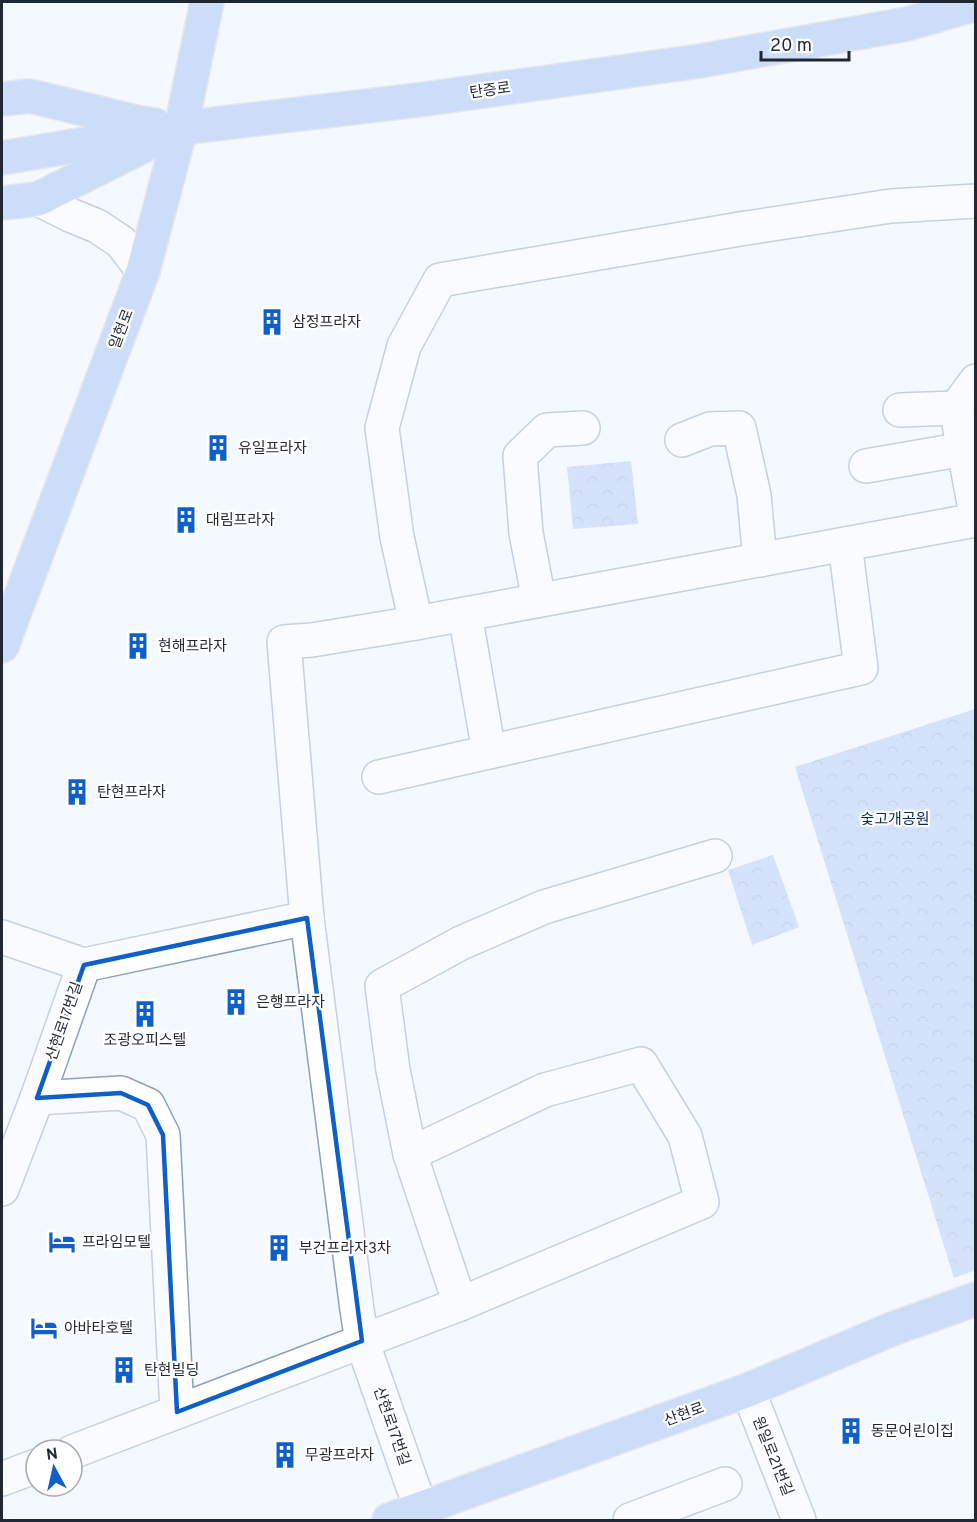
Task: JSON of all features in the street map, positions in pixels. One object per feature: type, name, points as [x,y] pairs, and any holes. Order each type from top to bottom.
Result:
[{"type":"main road","name":"일현로","points":[[2,646],[143,271],[181,128],[207,2]]},
{"type":"main road","name":"탄중로","points":[[2,158],[181,128],[430,98],[700,61],[907,24],[975,4]]},
{"type":"main road","points":[[2,99],[30,96],[136,122],[181,128]]},
{"type":"main road","points":[[2,203],[38,199],[181,128]]},
{"type":"main road","name":"산현로","points":[[389,1521],[748,1390],[892,1329],[975,1299]]},
{"type":"street","points":[[38,199],[97,226],[121,242],[143,271]]},
{"type":"street","points":[[975,201],[879,207],[740,228],[440,280],[404,346],[382,428],[397,537],[416,623],[975,520]]},
{"type":"street","points":[[975,381],[956,408],[975,514]]},
{"type":"street","points":[[900,410],[956,408]]},
{"type":"street","points":[[539,600],[526,533],[520,456],[547,430],[582,428]]},
{"type":"street","points":[[682,440],[710,429],[739,428],[754,495],[760,560]]},
{"type":"street","points":[[866,466],[964,449]]},
{"type":"street","points":[[378,777],[861,668],[845,544]]},
{"type":"street","points":[[465,614],[489,752]]},
{"type":"street","name":"산현로17번길","points":[[416,623],[284,642],[307,918],[362,1341],[413,1487],[423,1509]]},
{"type":"street","points":[[460,1304],[410,1154],[393,1070],[382,986],[461,943],[544,907],[715,856]]},
{"type":"street","name":"산현로17번길","points":[[2,1189],[84,965],[307,918]]},
{"type":"street","points":[[2,937],[84,965]]},
{"type":"street","points":[[84,1447],[460,1304],[702,1202],[685,1136],[641,1064],[545,1090],[410,1154]]},
{"type":"street","points":[[37,1098],[121,1093],[148,1105],[163,1135],[177,1412]]},
{"type":"street","name":"원일로21번길","points":[[748,1390],[799,1521]]},
{"type":"street","points":[[2,1479],[24,1471]]},
{"type":"street","points":[[630,1521],[725,1484]]},
{"type":"highlighted area","points":[[307,918],[362,1341],[177,1412],[163,1135],[148,1105],[121,1093],[37,1098],[84,965]]},
{"type":"green space","points":[[631,461],[638,524],[573,529],[567,467]]},
{"type":"green space","name":"숯고개공원","points":[[975,709],[976,1270],[954,1278],[795,767]]},
{"type":"green space","points":[[773,855],[799,927],[752,945],[728,870]]},
{"type":"place","name":"삼정프라자","points":[[272,322]]},
{"type":"place","name":"유일프라자","points":[[218,448]]},
{"type":"place","name":"대림프라자","points":[[186,520]]},
{"type":"place","name":"현해프라자","points":[[138,646]]},
{"type":"place","name":"탄현프라자","points":[[77,792]]},
{"type":"place","name":"은행프라자","points":[[236,1002]]},
{"type":"place","name":"조광오피스텔","points":[[145,1014]]},
{"type":"place","name":"프라임모텔","points":[[62,1242]]},
{"type":"place","name":"부건프라자3차","points":[[279,1248]]},
{"type":"place","name":"아바타호텔","points":[[44,1328]]},
{"type":"place","name":"탄현빌딩","points":[[124,1370]]},
{"type":"place","name":"동문어린이집","points":[[851,1431]]},
{"type":"place","name":"무광프라자","points":[[285,1455]]}]
